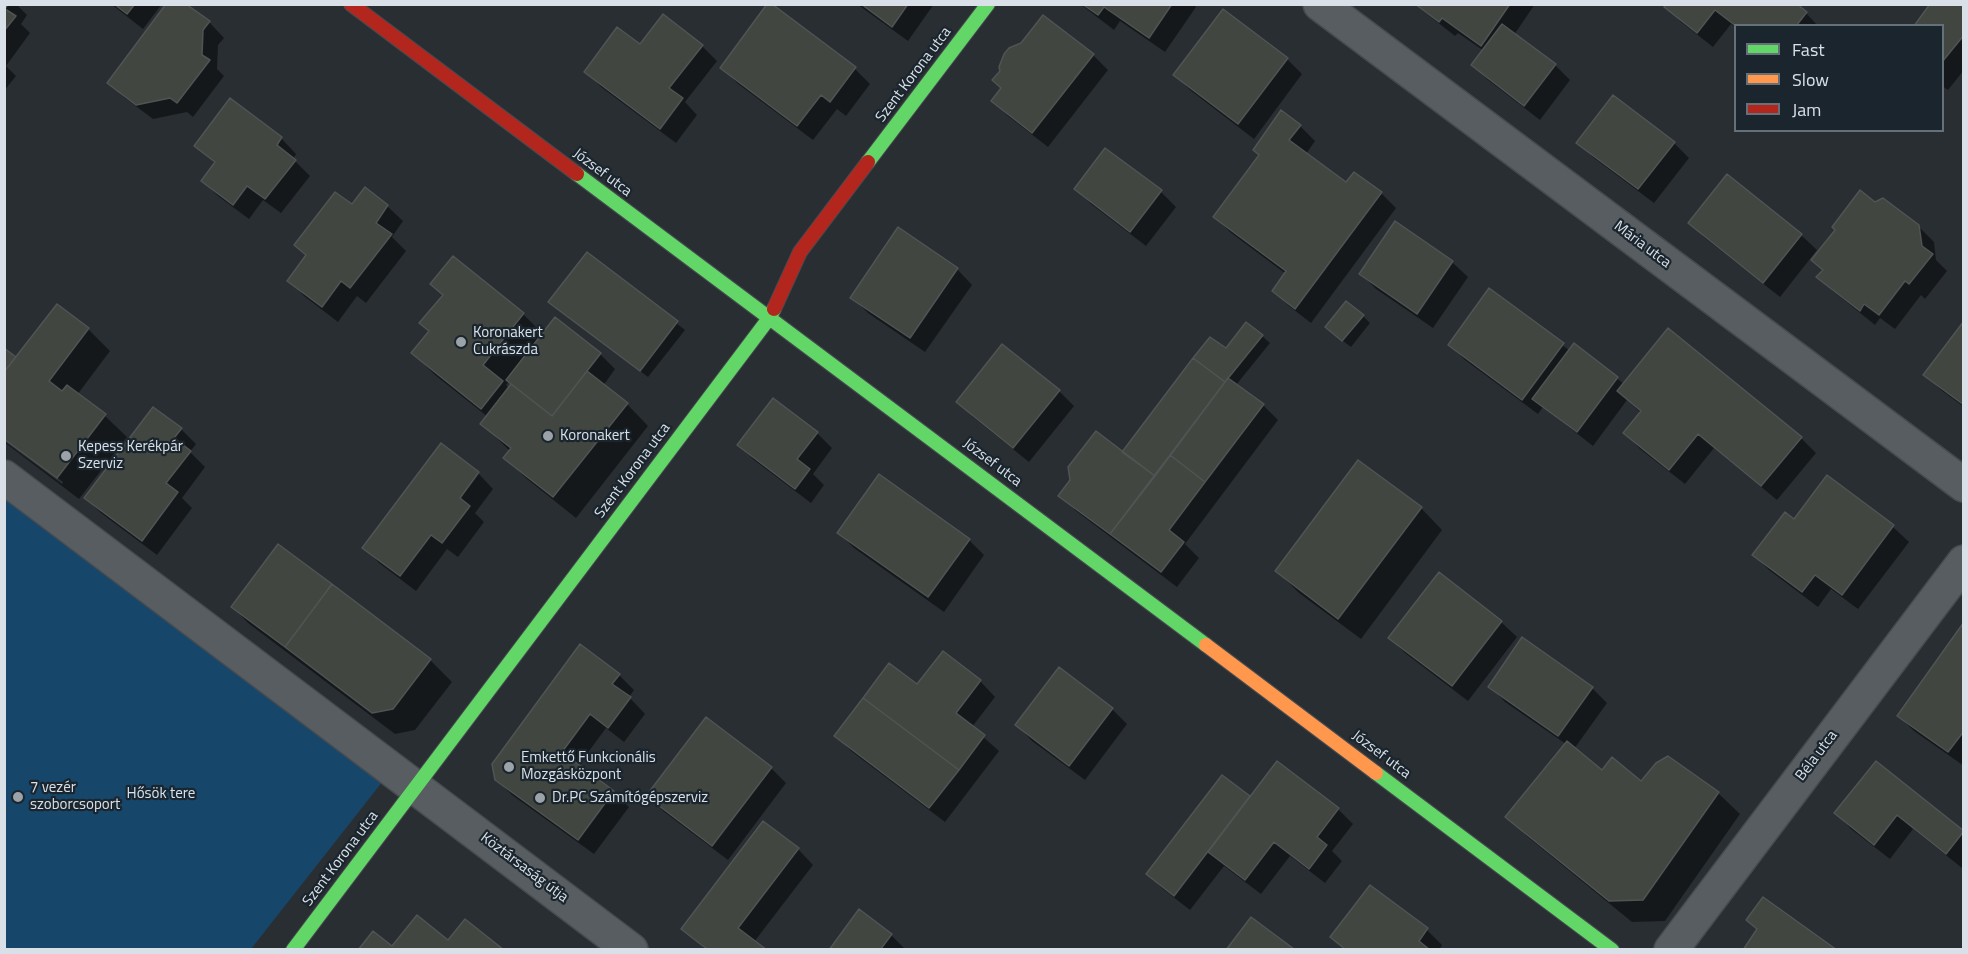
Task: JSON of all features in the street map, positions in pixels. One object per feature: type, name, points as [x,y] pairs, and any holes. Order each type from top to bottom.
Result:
[{"type":"street","name":"József utca","points":[[351,4],[1612,950]]},
{"type":"street","name":"Szent Korona utca","points":[[293,950],[770,317],[800,252],[988,4]]},
{"type":"street","name":"Mária utca","points":[[1320,4],[1964,486]]},
{"type":"street","points":[[4,477],[416,787]]},
{"type":"street","name":"Béla utca","points":[[1671,950],[1964,562]]},
{"type":"street","name":"Köztársaság útja","points":[[416,787],[632,950]]},
{"type":"green space","name":"Hősök tere","points":[[4,477],[390,772],[251,949],[5,949]]},
{"type":"building","points":[[4,4],[8,4],[5,9],[16,16],[4,31]]},
{"type":"building","points":[[114,4],[135,4],[127,14]]},
{"type":"building","points":[[166,4],[186,4],[210,21],[203,30],[202,55],[210,60],[177,103],[170,98],[136,105],[107,83]]},
{"type":"building","points":[[767,4],[772,4],[856,67],[830,102],[821,95],[797,126],[720,68]]},
{"type":"building","points":[[861,4],[908,4],[892,27]]},
{"type":"building","points":[[1082,4],[1172,4],[1149,38],[1104,7],[1098,15]]},
{"type":"building","points":[[1415,4],[1510,4],[1481,46],[1442,18],[1439,22]]},
{"type":"building","points":[[1666,4],[1797,4],[1807,12],[1798,24],[1734,24],[1715,10],[1697,33],[1664,7]]},
{"type":"building","points":[[1930,4],[1964,4],[1964,35],[1944,60],[1944,24],[1915,24]]},
{"type":"building","points":[[1223,9],[1288,58],[1238,124],[1173,75]]},
{"type":"building","points":[[663,14],[703,45],[669,88],[683,98],[660,129],[584,72],[617,27],[640,44]]},
{"type":"building","points":[[1043,15],[1094,54],[1032,133],[991,101],[1001,88],[992,80],[1000,71],[999,67],[1004,54],[1009,48],[1021,43]]},
{"type":"building","points":[[1502,24],[1556,64],[1524,106],[1471,65]]},
{"type":"building","points":[[1613,95],[1675,142],[1638,189],[1576,143]]},
{"type":"building","points":[[230,98],[282,137],[277,145],[296,160],[265,199],[247,186],[233,205],[201,181],[215,162],[194,146]]},
{"type":"building","points":[[1281,110],[1301,125],[1289,140],[1346,182],[1354,172],[1382,192],[1295,309],[1272,291],[1286,271],[1213,217],[1259,155],[1253,150]]},
{"type":"building","points":[[1105,148],[1162,190],[1130,232],[1074,189]]},
{"type":"building","points":[[1727,174],[1802,234],[1763,283],[1688,223]]},
{"type":"building","points":[[365,187],[388,205],[376,223],[392,234],[350,288],[341,281],[322,307],[287,281],[306,255],[294,245],[335,192],[352,204]]},
{"type":"building","points":[[1860,190],[1875,202],[1883,198],[1919,225],[1922,246],[1933,254],[1909,284],[1905,281],[1879,315],[1864,304],[1860,311],[1816,277],[1823,270],[1811,260],[1835,230],[1832,227]]},
{"type":"building","points":[[1395,221],[1453,261],[1417,314],[1359,274]]},
{"type":"building","points":[[898,227],[958,268],[910,338],[850,298]]},
{"type":"building","points":[[587,252],[678,321],[640,371],[548,302]]},
{"type":"building","name":"Koronakert Cukrászda","points":[[453,256],[524,313],[483,365],[503,381],[481,409],[411,353],[429,331],[419,323],[443,295],[430,284]]},
{"type":"building","points":[[1489,288],[1564,343],[1522,400],[1448,345]]},
{"type":"building","points":[[1346,301],[1364,315],[1342,341],[1325,327]]},
{"type":"building","points":[[57,304],[89,328],[49,381],[62,391],[67,385],[106,414],[57,478],[4,439],[4,372]]},
{"type":"building","points":[[555,317],[601,353],[552,416],[506,380]]},
{"type":"building","points":[[1964,321],[1964,405],[1923,375]]},
{"type":"building","points":[[1246,322],[1263,335],[1225,382],[1193,358],[1210,337],[1226,348]]},
{"type":"building","points":[[1668,328],[1802,437],[1761,486],[1698,434],[1669,470],[1623,433],[1641,411],[1617,391]]},
{"type":"building","points":[[1574,343],[1618,377],[1577,432],[1532,399]]},
{"type":"building","points":[[1002,344],[1060,390],[1013,448],[956,402]]},
{"type":"building","points":[[4,348],[16,357],[4,372]]},
{"type":"building","points":[[1193,358],[1225,382],[1155,476],[1122,452]]},
{"type":"building","name":"Koronakert","points":[[587,371],[628,403],[553,497],[503,458],[511,448],[480,424],[511,384],[552,416]]},
{"type":"building","points":[[1228,378],[1264,404],[1205,482],[1170,455]]},
{"type":"building","points":[[773,398],[818,432],[797,459],[810,469],[795,489],[737,445]]},
{"type":"building","points":[[153,407],[182,428],[174,438],[191,451],[166,483],[178,492],[142,541],[84,498]]},
{"type":"building","points":[[1096,431],[1155,476],[1110,534],[1058,496],[1070,480],[1068,467]]},
{"type":"building","points":[[441,443],[479,472],[460,498],[470,506],[442,543],[431,535],[400,576],[362,548]]},
{"type":"building","points":[[1170,455],[1205,482],[1169,530],[1184,542],[1161,572],[1110,534]]},
{"type":"building","points":[[1358,460],[1422,507],[1338,619],[1275,571]]},
{"type":"building","points":[[879,474],[970,539],[928,597],[837,533]]},
{"type":"building","points":[[1827,475],[1894,525],[1842,595],[1815,575],[1802,592],[1752,555],[1785,512],[1794,519]]},
{"type":"building","points":[[278,544],[332,584],[285,647],[231,607]]},
{"type":"building","points":[[1439,572],[1502,621],[1452,686],[1388,638]]},
{"type":"building","points":[[332,584],[431,659],[393,709],[372,713],[285,647]]},
{"type":"building","points":[[1964,622],[1964,731],[1948,752],[1897,716]]},
{"type":"building","points":[[1522,637],[1593,687],[1558,736],[1488,687]]},
{"type":"building","points":[[580,644],[620,674],[612,684],[631,697],[608,728],[590,714],[562,752],[614,791],[578,840],[495,780],[492,764]]},
{"type":"building","points":[[943,651],[981,680],[956,713],[985,735],[959,770],[863,698],[889,663],[917,684]]},
{"type":"building","points":[[1059,667],[1113,708],[1069,766],[1015,725]]},
{"type":"building","points":[[863,698],[959,770],[929,808],[834,736]]},
{"type":"building","points":[[706,717],[772,767],[712,846],[646,796]]},
{"type":"building","points":[[1567,741],[1602,770],[1612,757],[1641,781],[1656,763],[1668,756],[1719,792],[1643,900],[1609,901],[1505,817]]},
{"type":"building","points":[[1277,761],[1339,808],[1317,837],[1327,845],[1309,869],[1274,842],[1245,880],[1208,852]]},
{"type":"building","points":[[1876,761],[1964,831],[1946,854],[1897,815],[1874,845],[1834,813]]},
{"type":"building","points":[[1222,775],[1250,796],[1174,896],[1146,874]]},
{"type":"building","points":[[763,821],[799,848],[738,928],[767,950],[708,950],[681,929]]},
{"type":"building","points":[[1370,885],[1428,928],[1419,941],[1430,950],[1346,950],[1330,937]]},
{"type":"building","points":[[1763,897],[1837,950],[1743,950],[1757,929],[1746,920]]},
{"type":"building","points":[[859,909],[892,934],[880,950],[829,950]]},
{"type":"building","points":[[417,915],[448,940],[465,919],[504,950],[358,950],[373,931],[392,946]]},
{"type":"building","points":[[1251,917],[1294,949],[1226,950]]},
{"type":"traffic: fast","points":[[868,162],[988,4]]},
{"type":"traffic: fast","points":[[577,174],[1206,645]]},
{"type":"traffic: fast","points":[[293,950],[774,309]]},
{"type":"traffic: fast","points":[[1376,773],[1612,950]]},
{"type":"traffic: slow","points":[[1206,645],[1376,773]]},
{"type":"traffic: jam","points":[[351,4],[577,174]]},
{"type":"traffic: jam","points":[[774,309],[800,252],[868,162]]},
{"type":"place","name":"Koronakert Cukrászda","points":[[461,342]]},
{"type":"place","name":"Koronakert","points":[[548,436]]},
{"type":"place","name":"Kepess Kerékpár Szerviz","points":[[66,456]]},
{"type":"place","name":"Emkettő Funkcionális Mozgásközpont","points":[[509,767]]},
{"type":"place","name":"7 vezér szoborcsoport","points":[[18,797]]},
{"type":"place","name":"Dr.PC Számítógépszerviz","points":[[540,798]]}]
